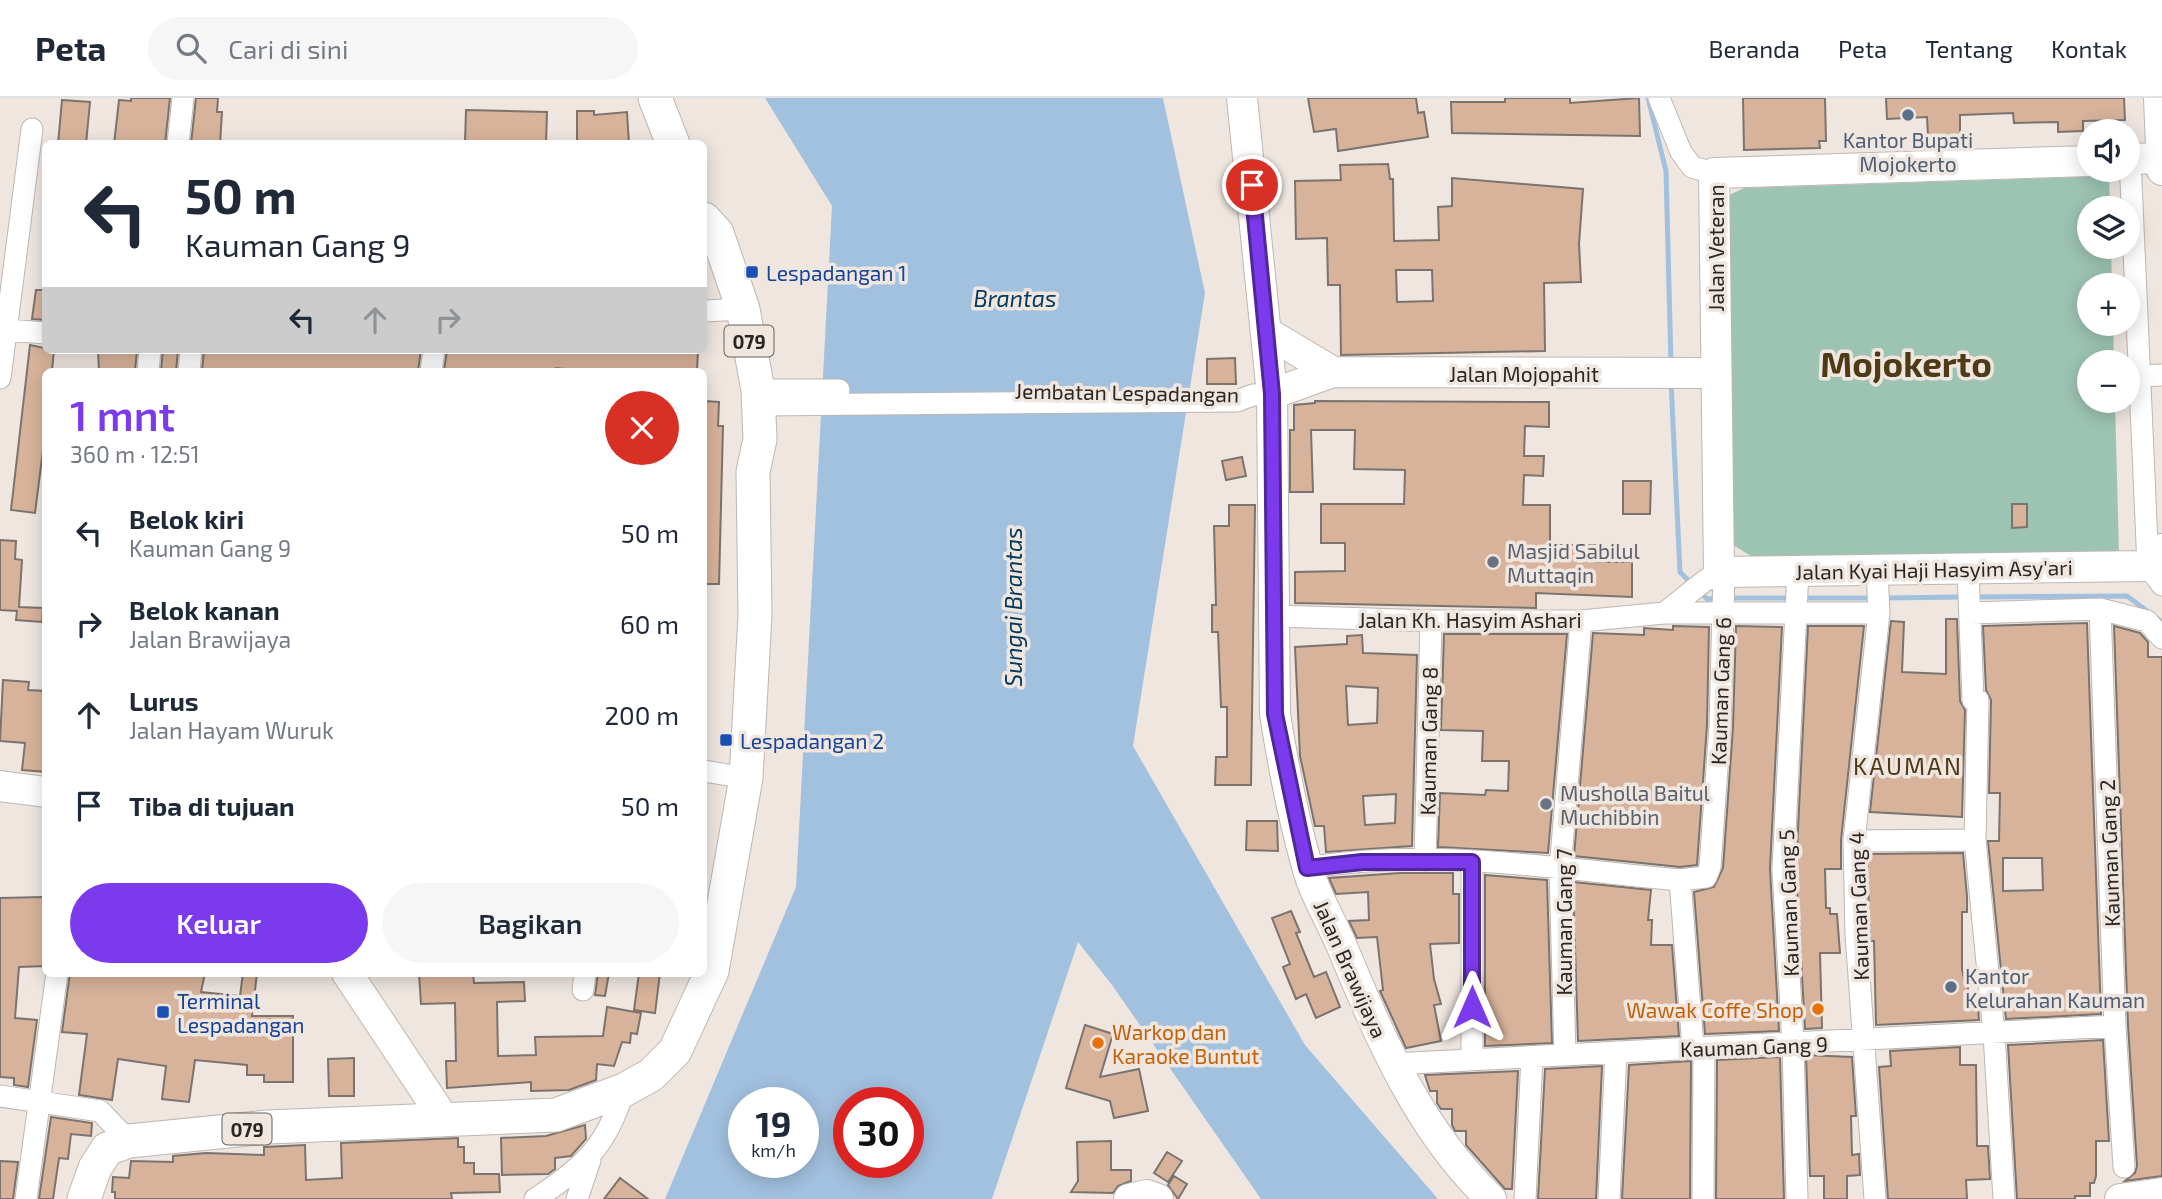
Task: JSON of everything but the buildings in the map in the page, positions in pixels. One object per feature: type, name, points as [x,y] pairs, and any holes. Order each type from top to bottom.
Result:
[{"type":"main road","points":[[655,98],[671,140]]},
{"type":"main road","name":"079","points":[[707,222],[717,233],[724,310],[765,397],[753,472],[755,615],[746,778],[708,971]]},
{"type":"main road","name":"079","points":[[707,250],[741,386],[747,450],[753,472]]},
{"type":"main road","name":"079","points":[[83,1199],[95,1168],[107,1149],[130,1140],[268,1127],[556,1115],[624,1090],[651,1075],[675,1051],[706,977]]},
{"type":"street","points":[[178,140],[183,98]]},
{"type":"street","name":"Jalan Brawijaya","points":[[1242,98],[1266,332],[1250,395],[1276,616],[1275,714],[1307,868],[1393,1064],[1442,1145],[1464,1173],[1491,1199]]},
{"type":"street","points":[[1659,98],[1681,152],[1703,170]]},
{"type":"street","points":[[2160,115],[2162,170]]},
{"type":"street","points":[[0,378],[33,129]]},
{"type":"street","points":[[2140,159],[2161,158]]},
{"type":"street","name":"Jalan Veteran","points":[[1719,588],[1703,373],[1703,170],[2077,160]]},
{"type":"street","points":[[2130,182],[2137,350]]},
{"type":"street","points":[[7,330],[42,332]]},
{"type":"street","points":[[1266,332],[1333,372]]},
{"type":"street","name":"Jalan Mojopahit","points":[[1250,395],[1333,372],[1703,373]]},
{"type":"street","points":[[2140,376],[2162,375]]},
{"type":"street","name":"Jembatan Lespadangan","points":[[765,397],[1250,395]]},
{"type":"street","points":[[2140,396],[2157,567]]},
{"type":"street","name":"Jalan Kyai Haji Hasyim Asy'ari","points":[[1719,588],[1798,597],[1970,595],[2157,567]]},
{"type":"street","points":[[1664,613],[1688,597],[1719,588]]},
{"type":"street","name":"Jalan Kh. Hasyim Ashari","points":[[1276,616],[1431,621],[1581,621],[1664,613],[1719,588],[1798,597],[1878,596]]},
{"type":"street","name":"Kauman Gang 6","points":[[1680,880],[1706,877],[1710,867],[1720,726],[1719,588]]},
{"type":"street","points":[[2004,1199],[1994,1034],[1975,840],[1978,700],[1973,700],[1970,595],[2100,609],[2147,621],[2162,638]]},
{"type":"street","name":"Kauman Gang 4","points":[[1875,1199],[1856,933],[1854,841],[1878,596]]},
{"type":"street","name":"Kauman Gang 5","points":[[1797,1199],[1793,1044],[1783,870],[1798,597]]},
{"type":"street","name":"Kauman Gang 2","points":[[2100,609],[2115,1026],[2124,1167]]},
{"type":"street","name":"Kauman Gang 8","points":[[1425,860],[1431,621]]},
{"type":"street","name":"Kauman Gang 7","points":[[1565,1055],[1560,869],[1581,621]]},
{"type":"street","points":[[707,772],[746,778]]},
{"type":"street","points":[[0,786],[42,791]]},
{"type":"street","points":[[1854,841],[1975,840]]},
{"type":"street","points":[[1307,868],[1362,862],[1425,860],[1680,880],[1698,1048],[1703,1199]]},
{"type":"street","points":[[1472,862],[1472,1060]]},
{"type":"street","points":[[26,1199],[56,977]]},
{"type":"street","points":[[349,977],[444,1119]]},
{"type":"street","name":"Kauman Gang 9","points":[[1393,1064],[2115,1026]]},
{"type":"street","points":[[1609,1199],[1616,1052]]},
{"type":"street","points":[[1525,1199],[1532,1057]]},
{"type":"street","points":[[577,1199],[591,1158],[611,1127],[624,1090]]},
{"type":"street","points":[[0,1096],[100,1111],[130,1140]]},
{"type":"street","points":[[535,1199],[591,1158]]},
{"type":"street","points":[[2120,1199],[2162,1193]]},
{"type":"street","points":[[1129,1199],[1147,1195],[1158,1199]]},
{"type":"green space","points":[[2077,177],[2077,182],[2109,182],[2110,196],[2077,196],[2077,259],[2111,259],[2112,273],[2077,273],[2077,336],[2113,336],[2114,350],[2077,350],[2077,413],[2115,413],[2119,554],[1754,558],[1730,543],[1723,198],[1744,188]]},
{"type":"water","name":"Brantas","points":[[765,98],[1163,98],[1205,293],[1133,746],[1305,1045],[1438,1199],[1261,1199],[1112,985],[1078,942],[992,1199],[665,1199],[796,887],[832,206]]},
{"type":"waterway","points":[[1648,98],[1666,171],[1671,364]]},
{"type":"waterway","points":[[1671,381],[1680,572],[1693,585]]},
{"type":"waterway","points":[[1700,592],[1707,599],[1719,598]]},
{"type":"waterway","points":[[1974,597],[2127,596],[2162,622]]},
{"type":"waterway","points":[[1883,598],[1964,597]]},
{"type":"waterway","points":[[1729,598],[1793,598]]},
{"type":"waterway","points":[[1803,598],[1873,598]]},
{"type":"place","name":"Kantor Bupati Mojokerto","points":[[1908,115]]},
{"type":"place","name":"Lespadangan 1","points":[[752,272]]},
{"type":"place","name":"Masjid Sabilul Muttaqin","points":[[1493,562]]},
{"type":"place","name":"Lespadangan 2","points":[[726,740]]},
{"type":"place","name":"Musholla Baitul Muchibbin","points":[[1546,804]]},
{"type":"place","name":"Kantor Kelurahan Kauman","points":[[1951,987]]},
{"type":"place","name":"Wawak Coffe Shop","points":[[1818,1009]]},
{"type":"place","name":"Terminal Lespadangan","points":[[163,1012]]},
{"type":"place","name":"Warkop dan Karaoke Buntut","points":[[1098,1043]]},
{"type":"district","name":"Mojokerto","points":[[1906,363]]},
{"type":"district","name":"KAUMAN","points":[[1908,765]]},
{"type":"route","points":[[1252,185],[1272,394],[1275,714],[1307,868],[1362,862],[1472,862],[1472,1007]]},
{"type":"water label","name":"Sungai Brantas","points":[[1013,607]]}]
